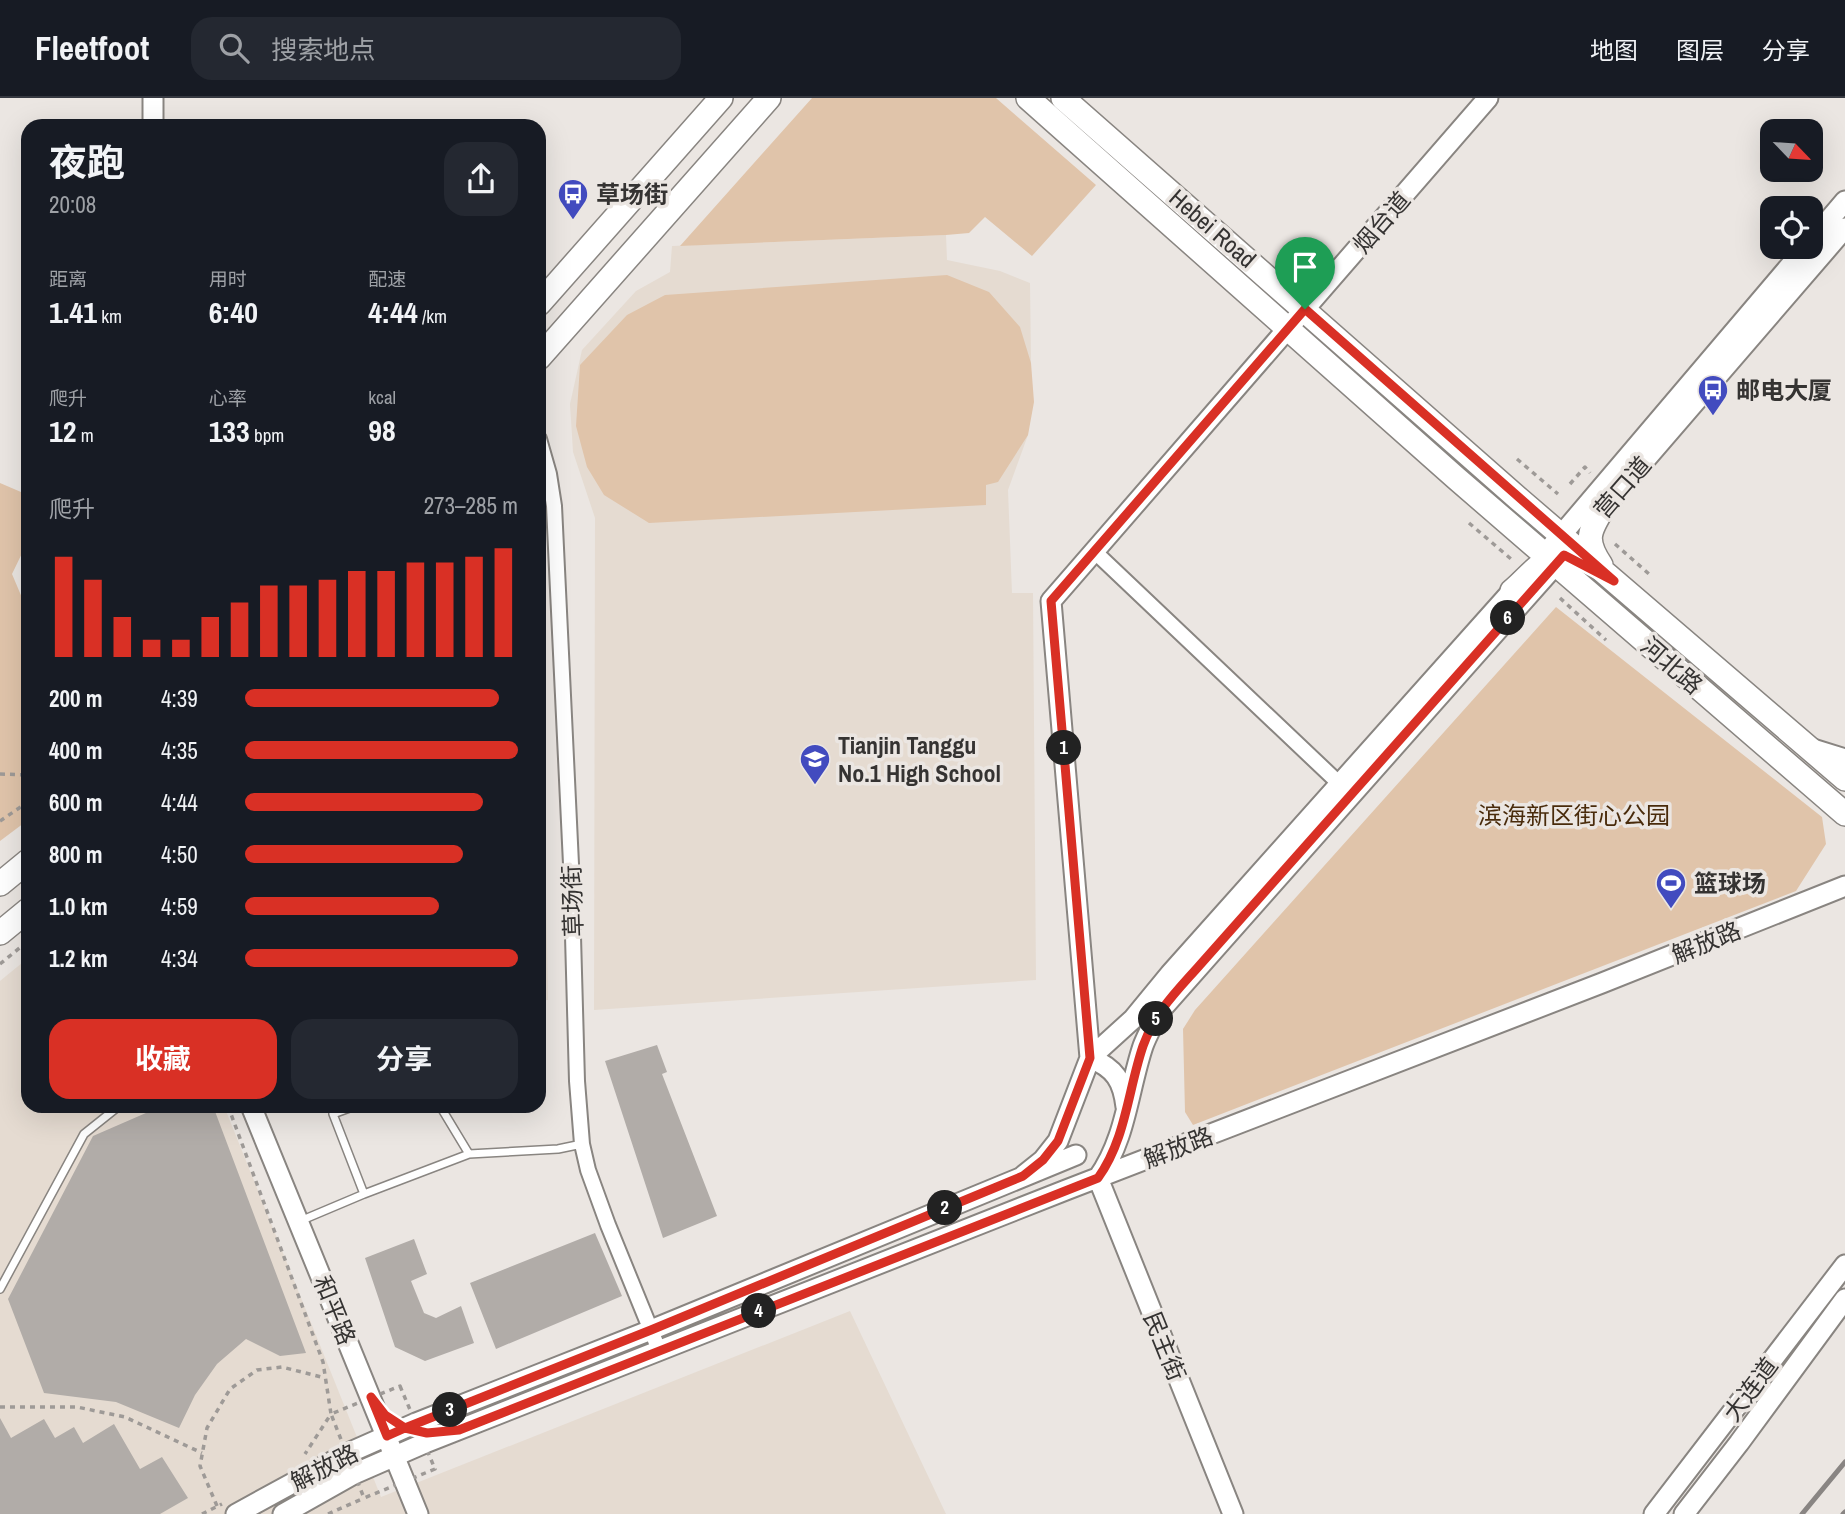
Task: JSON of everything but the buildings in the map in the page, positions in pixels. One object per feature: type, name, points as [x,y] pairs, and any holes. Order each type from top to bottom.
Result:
[{"type":"main road","points":[[699,122],[714,98]]},
{"type":"main road","points":[[546,296],[721,98]]},
{"type":"main road","points":[[546,350],[769,98]]},
{"type":"main road","points":[[725,146],[783,98]]},
{"type":"main road","name":"Hebei Road","points":[[1028,98],[1499,515]]},
{"type":"main road","name":"Hebei Road","points":[[1063,98],[1520,500],[1557,552],[1614,581]]},
{"type":"main road","points":[[1599,503],[1591,530],[1590,545],[1614,581]]},
{"type":"main road","points":[[1499,515],[1520,554],[1518,596]]},
{"type":"main road","name":"河北路","points":[[1499,515],[1557,552],[1600,602],[1845,814]]},
{"type":"main road","points":[[1518,596],[1557,552]]},
{"type":"main road","name":"河北路","points":[[1614,581],[1845,779]]},
{"type":"main road","points":[[0,884],[21,868]]},
{"type":"main road","points":[[0,933],[21,916]]},
{"type":"street","points":[[153,98],[153,119]]},
{"type":"street","name":"烟台道","points":[[1090,1058],[1051,601],[1488,98]]},
{"type":"street","points":[[1823,227],[1845,201]]},
{"type":"street","name":"营口道","points":[[1557,552],[1845,228]]},
{"type":"street","name":"营口道","points":[[1599,503],[1796,259]]},
{"type":"street","name":"草场街","points":[[546,464],[554,506],[570,850],[577,1081],[582,1144],[604,1216],[659,1350]]},
{"type":"street","points":[[1094,551],[1346,789]]},
{"type":"street","points":[[1075,1096],[1070,1126],[1076,1154],[1086,1169],[1098,1178],[1108,1163],[1127,1111],[1143,1045],[1159,1012],[1346,789],[1518,596],[1547,583],[1559,581],[1600,602]]},
{"type":"street","points":[[1806,747],[1845,760]]},
{"type":"street","points":[[1023,1176],[1043,1160],[1058,1141],[1090,1058],[1133,1019],[1170,974],[1346,789]]},
{"type":"street","name":"解放路","points":[[283,1514],[354,1474],[459,1430],[1845,886]]},
{"type":"street","points":[[1090,1058],[1119,1079],[1127,1111]]},
{"type":"street","name":"和平路","points":[[254,1113],[371,1397],[396,1432]]},
{"type":"street","name":"解放路","points":[[236,1514],[346,1454],[396,1432],[1076,1154]]},
{"type":"street","name":"民主街","points":[[1098,1178],[1233,1514]]},
{"type":"street","name":"大连道","points":[[1654,1514],[1845,1265]]},
{"type":"street","name":"大连道","points":[[1684,1514],[1740,1443],[1845,1299]]},
{"type":"street","points":[[418,1514],[395,1456],[396,1432],[459,1430]]},
{"type":"lane","points":[[0,1289],[85,1133],[110,1113]]},
{"type":"lane","points":[[336,1113],[333,1114],[364,1194]]},
{"type":"lane","points":[[444,1113],[468,1154]]},
{"type":"lane","points":[[299,1221],[468,1154],[558,1149],[582,1144]]},
{"type":"path","points":[[1517,458],[1558,494]]},
{"type":"path","points":[[1469,523],[1511,559]]},
{"type":"path","points":[[1615,544],[1649,574]]},
{"type":"path","points":[[1560,598],[1606,640]]},
{"type":"path","points":[[0,774],[21,775]]},
{"type":"path","points":[[0,821],[21,807]]},
{"type":"path","points":[[0,964],[21,947]]},
{"type":"path","points":[[231,1113],[323,1362],[331,1414]]},
{"type":"path","points":[[217,1506],[200,1466],[206,1428],[230,1389],[257,1370],[282,1367],[325,1378]]},
{"type":"path","points":[[0,1407],[77,1407],[113,1415],[202,1453]]},
{"type":"path","points":[[328,1514],[364,1498]]},
{"type":"shaded area","name":"Tianjin Tanggu No.1 High School","points":[[946,235],[947,260],[1000,271],[1030,283],[1028,435],[1008,490],[1012,593],[1033,593],[1036,980],[594,1010],[595,518],[573,452],[570,404],[582,350],[636,291],[670,272],[672,246]]},
{"type":"shaded area","points":[[546,893],[548,1000],[546,1000]]},
{"type":"shaded area","points":[[21,964],[21,1113],[227,1113],[381,1497],[850,1311],[946,1514],[0,1514],[0,981]]},
{"type":"green space","points":[[812,98],[996,98],[1096,185],[1032,256],[985,217],[969,233],[680,246]]},
{"type":"green space","points":[[947,275],[989,292],[1020,327],[1031,363],[1034,402],[1028,435],[998,482],[986,485],[986,505],[649,523],[604,495],[587,467],[576,426],[580,365],[627,315],[665,295]]},
{"type":"green space","points":[[0,483],[21,492],[21,555],[12,574],[21,595],[21,825],[0,841]]},
{"type":"green space","name":"滨海新区街心公园","points":[[1556,607],[1822,817],[1826,844],[1796,891],[1193,1125],[1185,1112],[1183,1029],[1195,1010]]},
{"type":"railway","points":[[1802,1514],[1845,1462]]},
{"type":"place","name":"草场街","points":[[573,221]]},
{"type":"place","name":"邮电大厦","points":[[1713,417]]},
{"type":"place","name":"Tianjin Tanggu No.1 High School","points":[[815,786]]},
{"type":"place","name":"篮球场","points":[[1671,910]]},
{"type":"route","points":[[1305,309],[1051,601],[1090,1058],[1058,1141],[1043,1160],[1023,1176],[651,1330],[405,1428],[385,1415],[371,1397],[387,1436],[405,1428],[436,1434],[459,1430],[1098,1178],[1116,1144],[1143,1045],[1159,1012],[1564,555],[1614,581],[1305,309]]}]
